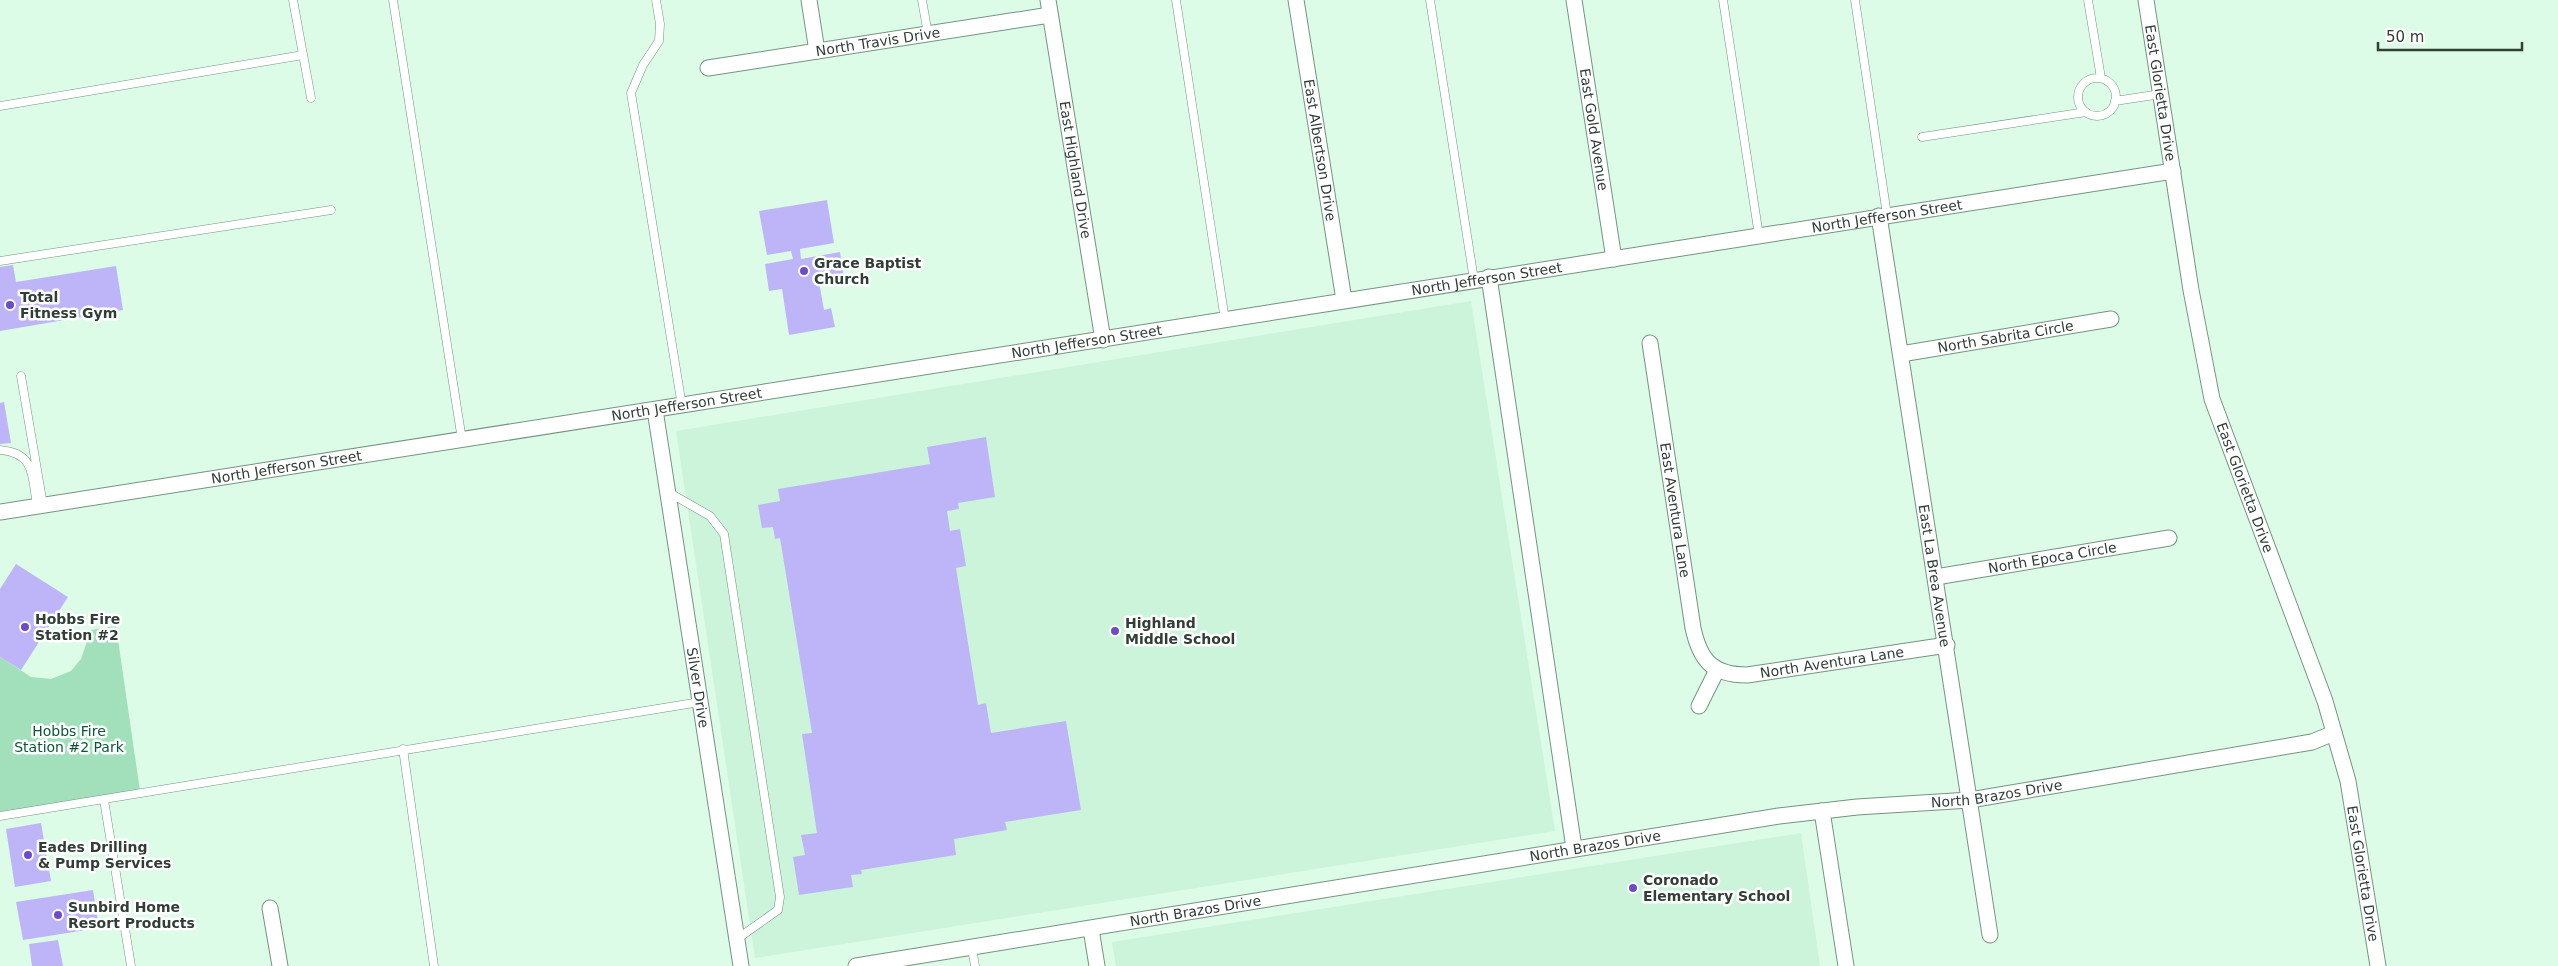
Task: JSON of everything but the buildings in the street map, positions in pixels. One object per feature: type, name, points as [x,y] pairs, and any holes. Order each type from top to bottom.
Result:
[{"type":"street","points":[[809,0],[817,51]]},
{"type":"street","name":"East Albertson Drive","points":[[1296,0],[1344,300]]},
{"type":"street","name":"East Gold Avenue","points":[[1574,0],[1614,259]]},
{"type":"street","name":"East Glorietta Drive","points":[[2146,0],[2191,290],[2212,399],[2325,701],[2348,781],[2378,966]]},
{"type":"street","name":"North Travis Drive","points":[[708,68],[928,34],[1049,7]]},
{"type":"street","name":"East Highland Drive","points":[[1049,7],[1103,340]]},
{"type":"street","name":"North Jefferson Street","points":[[0,512],[1103,340],[1481,278],[1614,259],[2173,170]]},
{"type":"street","name":"East La Brea Avenue","points":[[1883,216],[1902,354],[1990,935]]},
{"type":"street","points":[[1481,278],[1574,848]]},
{"type":"street","name":"North Sabrita Circle","points":[[1902,354],[2111,319]]},
{"type":"street","name":"East Aventura Lane","points":[[1650,343],[1693,628],[1697,645],[1704,659],[1717,670]]},
{"type":"street","name":"Silver Drive","points":[[656,410],[741,966]]},
{"type":"street","name":"North Epoca Circle","points":[[1936,577],[2169,538]]},
{"type":"street","name":"North Aventura Lane","points":[[1717,670],[1732,675],[1747,675],[1947,645]]},
{"type":"street","points":[[1699,706],[1717,670]]},
{"type":"street","name":"North Brazos Drive","points":[[856,966],[1091,929],[1574,848],[1822,811],[1970,800],[2312,742],[2334,733]]},
{"type":"street","points":[[1822,811],[1846,966]]},
{"type":"street","points":[[270,908],[280,966]]},
{"type":"street","points":[[1091,929],[1097,966]]},
{"type":"lane","points":[[293,0],[311,98]]},
{"type":"lane","points":[[393,0],[462,440]]},
{"type":"lane","points":[[656,0],[660,24],[660,41],[643,65],[632,93],[682,406]]},
{"type":"lane","points":[[922,0],[928,34]]},
{"type":"lane","points":[[1176,0],[1225,320]]},
{"type":"lane","points":[[1430,0],[1481,278]]},
{"type":"lane","points":[[1723,0],[1760,236]]},
{"type":"lane","points":[[1855,0],[1883,216]]},
{"type":"lane","points":[[2088,0],[2101,78]]},
{"type":"lane","points":[[0,106],[303,55]]},
{"type":"lane","points":[[1922,137],[2086,112],[2100,115],[2112,108],[2115,101],[2112,87],[2101,78],[2093,78],[2081,86],[2078,100],[2086,112]]},
{"type":"lane","points":[[2115,101],[2162,94]]},
{"type":"lane","points":[[0,260],[331,210]]},
{"type":"lane","points":[[21,376],[40,506]]},
{"type":"lane","points":[[0,450],[15,451],[29,464],[40,506]]},
{"type":"lane","points":[[668,492],[710,516],[724,534],[773,848],[780,897],[778,910],[737,939]]},
{"type":"lane","points":[[0,816],[700,702]]},
{"type":"lane","points":[[404,749],[434,966]]},
{"type":"lane","points":[[104,800],[131,966]]},
{"type":"lane","points":[[972,948],[974,966]]},
{"type":"shaded area","name":"Highland Middle School","points":[[1471,301],[1555,831],[755,958],[676,431]]},
{"type":"shaded area","name":"Coronado Elementary School","points":[[1801,833],[1820,966],[1116,966],[1112,942]]},
{"type":"green space","name":"Hobbs Fire Station #2 Park","points":[[116,626],[140,791],[0,812],[0,657],[31,677],[51,679],[71,671],[81,659],[91,630]]},
{"type":"place","name":"Grace Baptist Church","points":[[804,271]]},
{"type":"place","name":"Total Fitness Gym","points":[[10,305]]},
{"type":"place","name":"Hobbs Fire Station #2","points":[[25,627]]},
{"type":"place","name":"Highland Middle School","points":[[1115,631]]},
{"type":"place","name":"Eades Drilling & Pump Services","points":[[28,855]]},
{"type":"place","name":"Coronado Elementary School","points":[[1633,888]]},
{"type":"place","name":"Sunbird Home Resort Products","points":[[58,915]]}]
